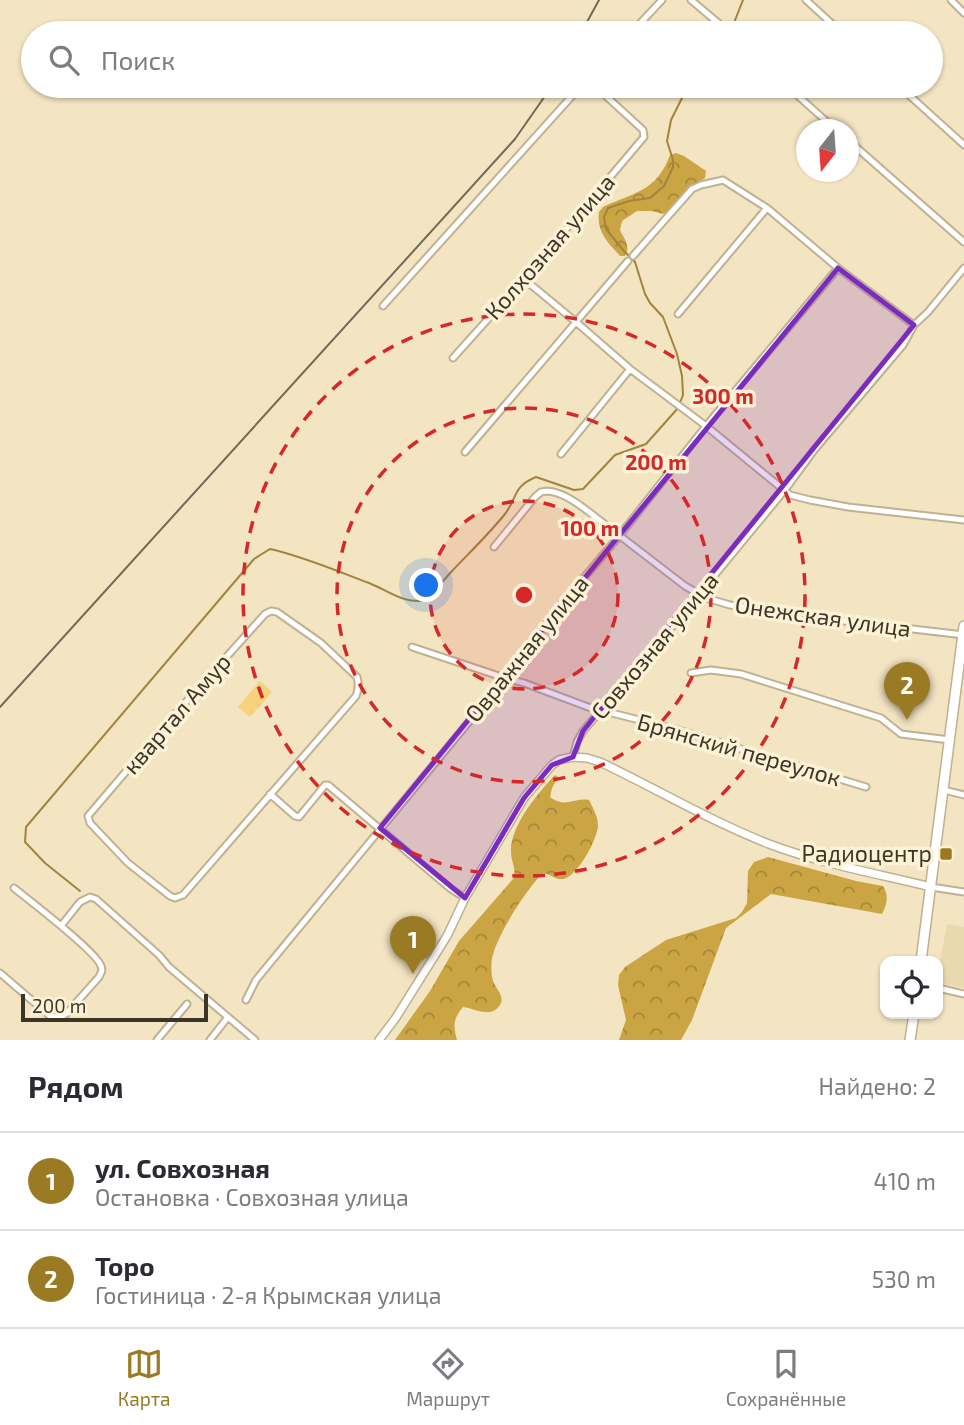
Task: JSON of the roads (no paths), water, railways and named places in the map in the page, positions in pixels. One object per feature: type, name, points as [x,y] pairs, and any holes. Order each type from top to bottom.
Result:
[{"type":"highway","points":[[922,956],[964,632]]},
{"type":"highway","points":[[910,1040],[913,1019]]},
{"type":"main road","points":[[379,1040],[447,936],[465,898],[524,798],[559,760],[573,757],[600,762],[721,824],[772,845],[931,887]]},
{"type":"street","points":[[642,21],[662,0]]},
{"type":"street","points":[[691,0],[716,21]]},
{"type":"street","points":[[806,0],[829,21]]},
{"type":"street","points":[[951,0],[964,13]]},
{"type":"street","points":[[383,306],[570,98]]},
{"type":"street","name":"Колхозная улица","points":[[453,358],[641,141],[644,133],[608,98]]},
{"type":"street","points":[[800,98],[824,119]]},
{"type":"street","points":[[912,98],[964,145]]},
{"type":"street","points":[[859,150],[964,242]]},
{"type":"street","points":[[465,452],[630,259],[692,189],[701,185],[723,180],[767,208],[838,268],[914,325]]},
{"type":"street","points":[[678,314],[767,208]]},
{"type":"street","name":"Овражная улица","points":[[246,1000],[256,980],[505,678],[706,426],[838,268]]},
{"type":"street","name":"Совхозная улица","points":[[573,757],[583,731],[784,491],[815,449],[903,345],[914,325],[964,268]]},
{"type":"street","points":[[524,279],[630,369],[706,426],[784,491],[798,498],[848,507],[964,520]]},
{"type":"street","points":[[561,454],[630,369]]},
{"type":"street","name":"Онежская улица","points":[[494,547],[541,492],[552,491],[577,503],[685,586],[698,594],[730,605],[819,618],[964,632]]},
{"type":"street","name":"квартал Амур","points":[[271,611],[278,612],[321,643],[357,677],[359,683],[356,696],[270,794],[183,895],[175,898],[128,863],[88,819],[91,812],[176,713],[265,614],[271,611]]},
{"type":"street","name":"Брянский переулок","points":[[412,647],[601,711],[687,732],[866,787]]},
{"type":"street","points":[[691,673],[712,670],[741,674],[881,718],[901,734],[950,740]]},
{"type":"street","points":[[270,794],[299,817],[325,785],[328,785],[465,898]]},
{"type":"street","points":[[944,790],[964,794]]},
{"type":"street","points":[[931,887],[964,892]]},
{"type":"street","points":[[0,973],[50,1016],[56,1017],[64,1016],[102,971],[98,962],[61,926],[15,888]]},
{"type":"street","points":[[61,926],[80,902],[88,898],[96,899],[255,1040]]},
{"type":"street","points":[[943,989],[964,994]]},
{"type":"street","points":[[157,1040],[187,1004]]},
{"type":"street","points":[[210,1040],[228,1017]]},
{"type":"waterway","points":[[735,21],[743,0]]},
{"type":"waterway","points":[[80,891],[45,863],[25,842],[26,827],[254,559],[270,549],[320,564],[403,599],[426,600],[499,522],[516,493],[528,481],[536,477],[574,490],[583,489],[615,455],[646,444],[678,408],[683,395],[682,376],[663,317],[645,294],[635,262],[606,229],[604,217],[608,208],[650,198],[664,186],[673,167],[667,141],[671,120],[682,98]]},
{"type":"railway","points":[[588,21],[599,0]]},
{"type":"railway","points":[[0,707],[515,139],[544,98]]},
{"type":"place","name":"Торо","points":[[907,720]]},
{"type":"place","name":"Радиоцентр","points":[[946,854]]},
{"type":"place","name":"ул. Совхозная","points":[[413,974]]}]
